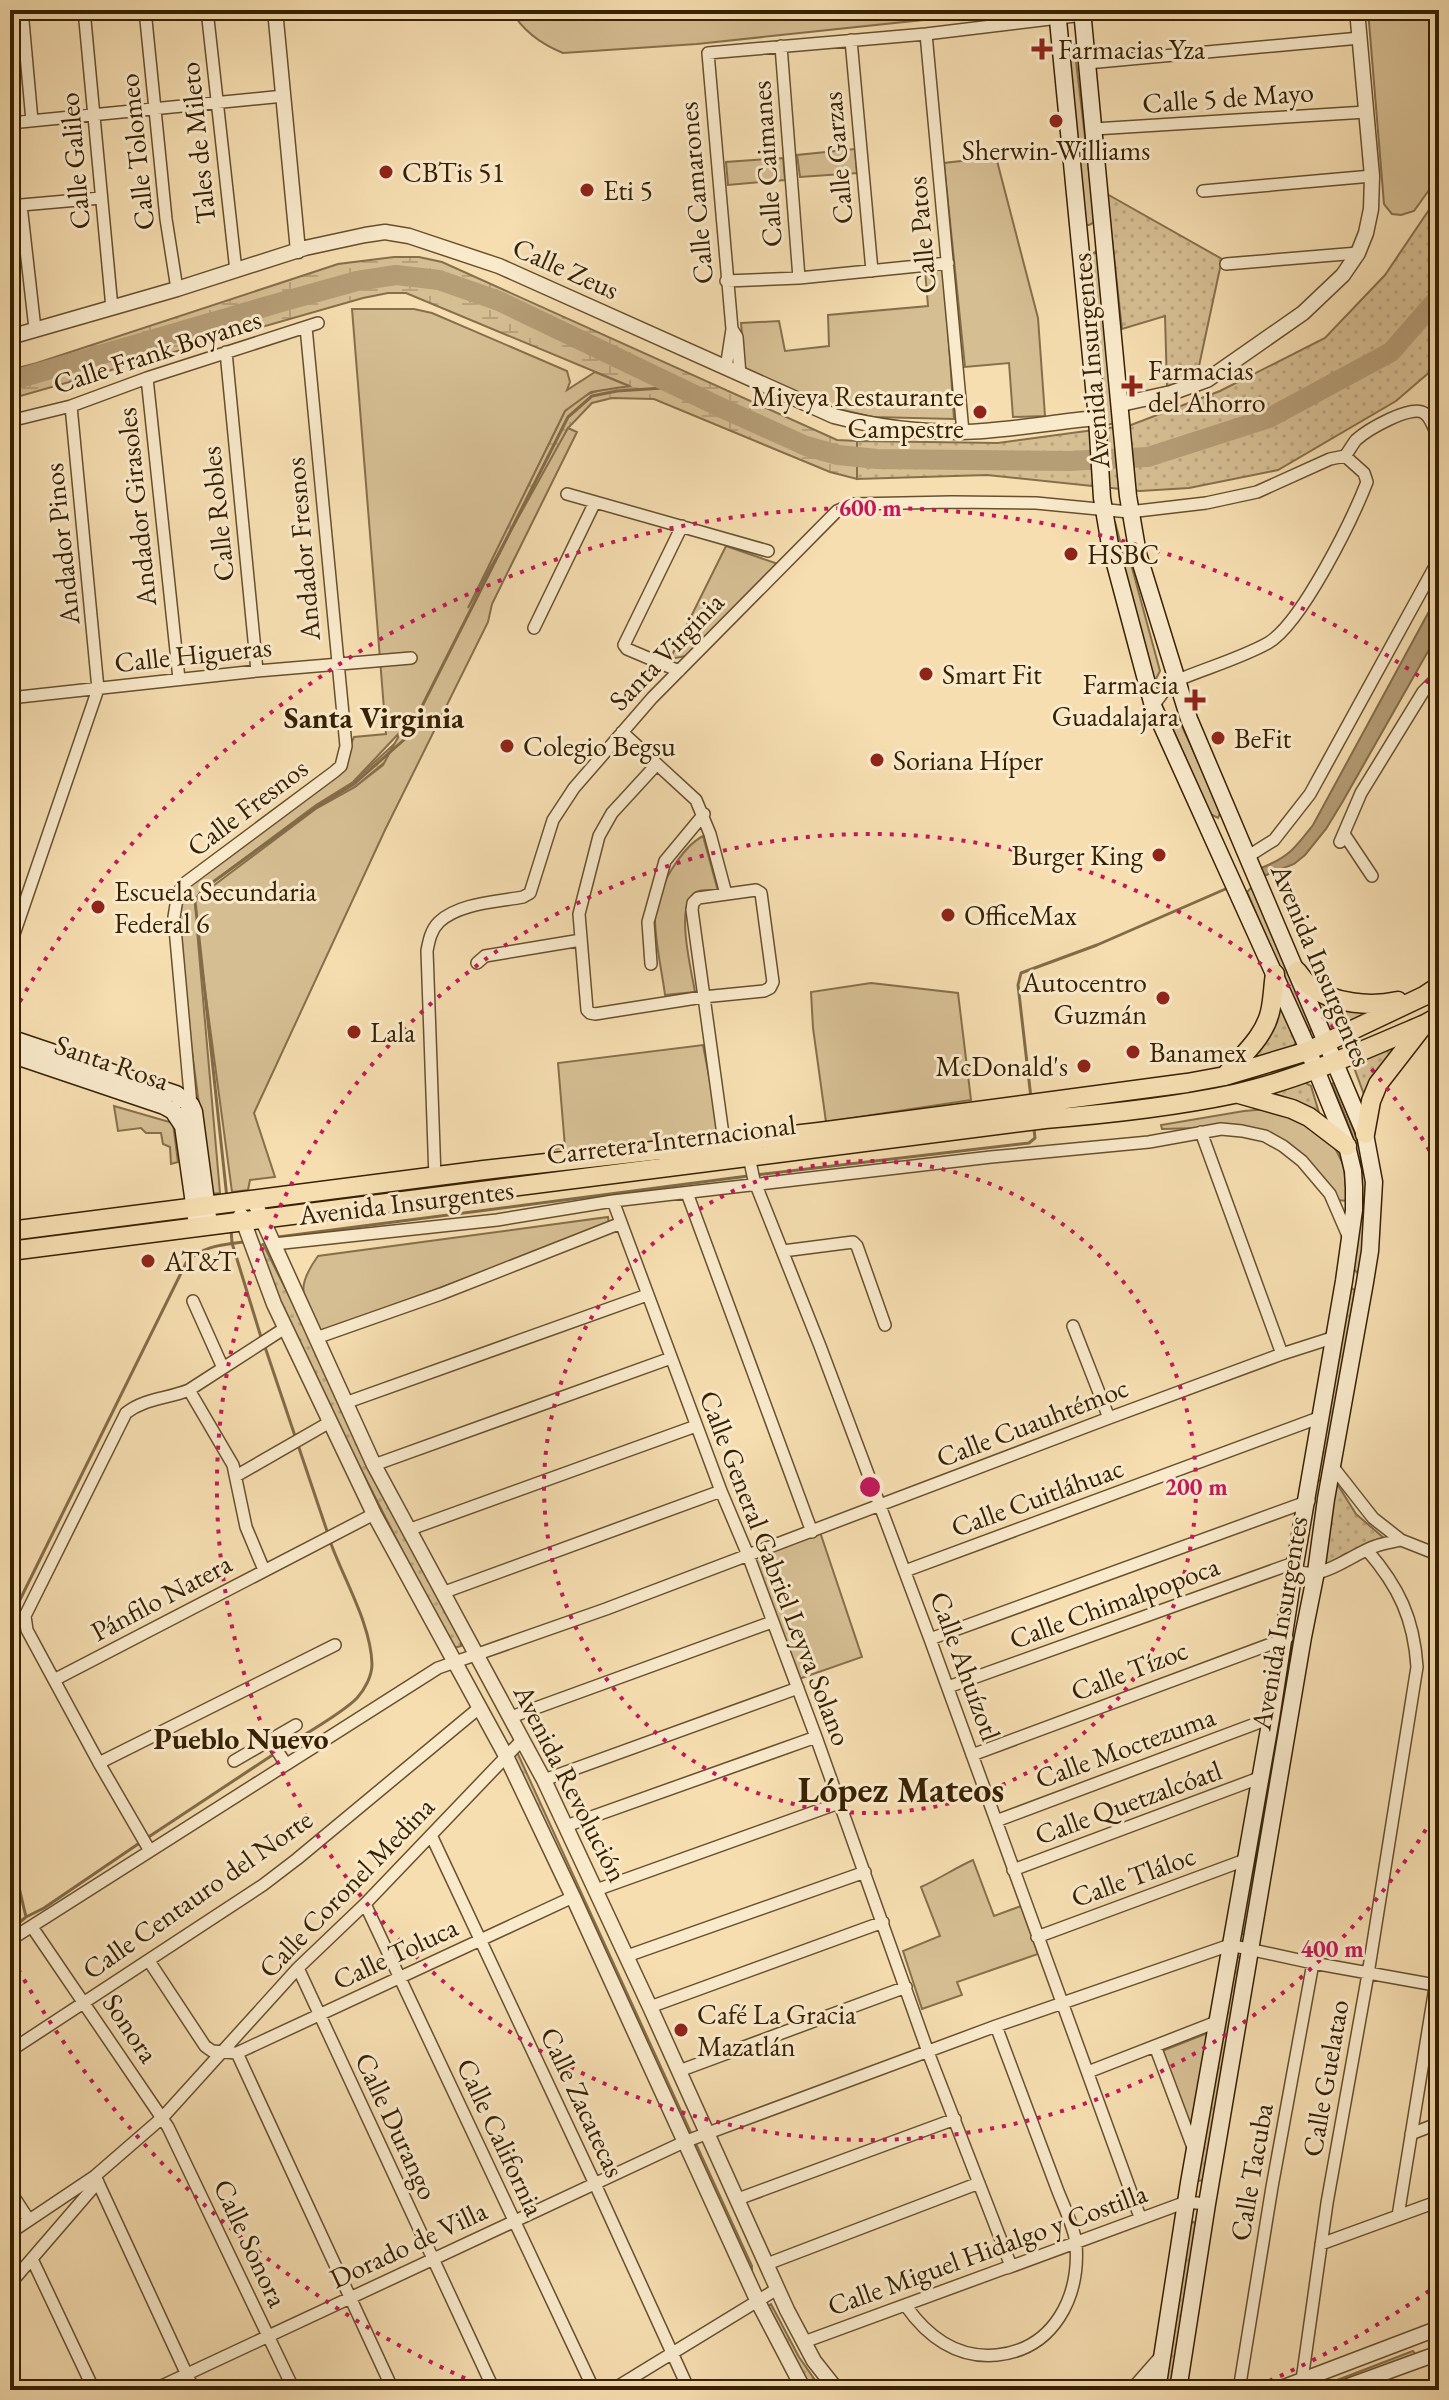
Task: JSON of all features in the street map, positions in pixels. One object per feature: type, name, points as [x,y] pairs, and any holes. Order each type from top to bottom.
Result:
[{"type":"main road","name":"Avenida Insurgentes","points":[[1083,13],[1128,504],[1138,554],[1189,719],[1365,1134],[1374,1182],[1365,1282],[1207,2204],[1180,2389]]},
{"type":"main road","name":"Avenida Insurgentes","points":[[1057,14],[1103,504],[1110,545],[1153,706],[1239,891],[1308,1051],[1347,1146],[1354,1187],[1354,1210],[1335,1337],[1186,2202],[1157,2390]]},
{"type":"main road","points":[[1079,235],[1105,232]]},
{"type":"main road","points":[[1207,827],[1229,816]]},
{"type":"main road","points":[[1297,971],[1310,986],[1329,996],[1346,1000],[1381,1005],[1431,991]]},
{"type":"main road","points":[[1225,1076],[1250,1049],[1264,1026],[1270,1013],[1275,974]]},
{"type":"main road","name":"Carretera Internacional","points":[[10,1251],[435,1178],[724,1142],[1044,1110],[1141,1089],[1225,1076],[1308,1051],[1431,991]]},
{"type":"main road","points":[[1365,1134],[1371,1101],[1384,1073],[1432,1020]]},
{"type":"main road","name":"Carretera Internacional","points":[[1044,1110],[1143,1109],[1236,1094],[1336,1062],[1432,1020]]},
{"type":"main road","points":[[10,1038],[176,1094],[191,1105],[227,1214]]},
{"type":"main road","name":"Santa Rosa","points":[[10,1054],[173,1111],[227,1214]]},
{"type":"main road","points":[[1141,1089],[1143,1109]]},
{"type":"main road","points":[[1236,1094],[1292,1109],[1309,1117],[1347,1146]]},
{"type":"main road","name":"Carretera Internacional","points":[[10,1231],[227,1214],[750,1162],[1020,1113]]},
{"type":"main road","points":[[1344,1281],[1365,1282]]},
{"type":"street","points":[[22,10],[32,121]]},
{"type":"street","name":"Calle Galileo","points":[[84,10],[112,308]]},
{"type":"street","name":"Calle Tolomeo","points":[[145,10],[166,219],[177,289]]},
{"type":"street","name":"Tales de Mileto","points":[[207,10],[236,271]]},
{"type":"street","points":[[275,10],[298,251]]},
{"type":"street","points":[[1121,412],[1207,380],[1303,313],[1343,275],[1358,253],[1371,209],[1372,176],[1357,10]]},
{"type":"street","points":[[781,46],[926,34],[1057,14],[1083,13]]},
{"type":"street","name":"Calle Patos","points":[[926,34],[963,432]]},
{"type":"street","points":[[1087,63],[1360,38]]},
{"type":"street","name":"Calle Garzas","points":[[851,40],[872,271]]},
{"type":"street","name":"Calle Camarones","points":[[733,371],[737,337],[732,329],[726,281],[708,53],[781,46]]},
{"type":"street","name":"Calle Caimanes","points":[[781,46],[799,278]]},
{"type":"street","points":[[10,55],[26,53]]},
{"type":"street","points":[[10,123],[284,96]]},
{"type":"street","name":"Calle 5 de Mayo","points":[[1094,129],[1366,112]]},
{"type":"street","points":[[1203,191],[1372,176]]},
{"type":"street","points":[[35,329],[16,206],[101,198]]},
{"type":"street","name":"Calle Zeus","points":[[10,337],[298,251],[385,232],[409,236],[499,266],[834,416],[863,424],[881,428],[963,432],[1097,418]]},
{"type":"street","points":[[1226,264],[1358,253]]},
{"type":"street","points":[[726,281],[799,278],[948,263]]},
{"type":"street","name":"Calle Frank Boyanes","points":[[10,421],[71,406],[312,325]]},
{"type":"street","name":"Andador Fresnos","points":[[312,325],[346,746],[341,766]]},
{"type":"street","name":"Calle Robles","points":[[226,352],[257,671]]},
{"type":"street","name":"Andador Girasoles","points":[[147,378],[179,679]]},
{"type":"street","name":"Andador Pinos","points":[[71,406],[98,683]]},
{"type":"street","points":[[1153,706],[1175,676],[1183,678],[1267,643],[1280,634],[1293,618],[1336,550],[1367,482],[1364,473],[1345,456],[1356,441],[1375,427],[1410,410],[1427,414],[1439,440]]},
{"type":"street","name":"Santa Virginia","points":[[435,1178],[427,951],[431,934],[439,921],[459,910],[530,893],[553,820],[574,788],[679,671],[837,511],[853,504],[1206,503],[1257,492],[1330,459],[1345,456]]},
{"type":"street","points":[[567,494],[768,551]]},
{"type":"street","points":[[534,628],[595,502]]},
{"type":"street","points":[[679,671],[624,645],[682,526]]},
{"type":"street","points":[[1248,859],[1274,840],[1310,794],[1439,559]]},
{"type":"street","points":[[10,633],[13,672],[10,695]]},
{"type":"street","name":"Calle Higueras","points":[[10,695],[98,683],[179,679],[411,658]]},
{"type":"street","points":[[1372,876],[1342,838],[1361,793],[1423,692],[1439,676]]},
{"type":"street","points":[[10,946],[98,683]]},
{"type":"street","points":[[622,732],[696,800],[704,814],[726,894]]},
{"type":"street","points":[[657,764],[604,825],[579,914],[585,999],[590,1013],[703,997],[764,991],[770,988],[773,982],[761,893],[756,890],[698,898],[693,903],[703,997],[724,1142]]},
{"type":"street","name":"Calle Fresnos","points":[[191,1105],[174,917],[178,893],[185,883],[341,766]]},
{"type":"street","points":[[651,964],[648,922],[665,861],[704,814]]},
{"type":"street","points":[[477,963],[485,956],[581,940]]},
{"type":"street","points":[[179,1119],[191,1105]]},
{"type":"street","name":"Avenida Insurgentes","points":[[274,1244],[497,1220],[755,1182],[1149,1142],[1221,1129],[1265,1136],[1302,1161],[1330,1194],[1349,1240]]},
{"type":"street","points":[[1201,1132],[1282,1354]]},
{"type":"street","name":"Calle Ahuízotl","points":[[750,1162],[948,1687],[1140,2217]]},
{"type":"street","points":[[687,1193],[812,1532]]},
{"type":"street","name":"Calle General Gabriel Leyva Solano","points":[[613,1201],[798,1688],[928,2052],[1011,2266]]},
{"type":"street","name":"Avenida Revolución","points":[[227,1214],[274,1244],[374,1465],[544,1780],[777,2289],[832,2389]]},
{"type":"street","name":"Avenida Revolución","points":[[227,1214],[270,1296],[374,1514],[506,1756],[758,2302],[804,2390]]},
{"type":"street","points":[[316,1338],[441,1294],[621,1223]]},
{"type":"street","points":[[783,1251],[853,1242],[885,1325]]},
{"type":"street","points":[[345,1403],[647,1295]]},
{"type":"street","points":[[193,1301],[223,1368]]},
{"type":"street","points":[[1073,1326],[1109,1418]]},
{"type":"street","points":[[145,1843],[54,1680],[24,1623],[25,1616],[126,1413],[146,1400],[174,1396],[189,1390],[285,1328]]},
{"type":"street","name":"Calle Cuauhtémoc","points":[[10,1940],[145,1843],[286,1764],[429,1672],[812,1532],[1282,1354],[1335,1337]]},
{"type":"street","points":[[374,1465],[671,1358]]},
{"type":"street","points":[[189,1390],[236,1476],[246,1527],[264,1570]]},
{"type":"street","name":"Calle Cuitláhuac","points":[[905,1571],[1321,1417]]},
{"type":"street","points":[[236,1476],[330,1422]]},
{"type":"street","points":[[408,1530],[696,1426]]},
{"type":"street","points":[[1333,1467],[1373,1518],[1401,1540],[1439,1555]]},
{"type":"street","points":[[442,1593],[721,1491]]},
{"type":"street","points":[[930,1639],[1306,1501],[1326,1499]]},
{"type":"street","name":"Pánfilo Natera","points":[[54,1680],[374,1514]]},
{"type":"street","points":[[1294,1570],[1323,1573],[1367,1550],[1401,1540]]},
{"type":"street","name":"Calle Guelatao","points":[[1304,2385],[1327,2203],[1368,1974],[1417,1667],[1408,1616],[1395,1586],[1367,1550]]},
{"type":"street","name":"Calle Chimalpopoca","points":[[948,1687],[1288,1565],[1294,1570]]},
{"type":"street","points":[[511,1717],[772,1622]]},
{"type":"street","name":"Calle Tízoc","points":[[972,1755],[1284,1638],[1303,1637]]},
{"type":"street","points":[[99,1763],[335,1645]]},
{"type":"street","points":[[544,1780],[798,1688]]},
{"type":"street","name":"Calle Centauro del Norte","points":[[10,2051],[252,1893],[479,1708]]},
{"type":"street","name":"Calle Moctezuma","points":[[996,1821],[1271,1718]]},
{"type":"street","points":[[234,1761],[296,1725]]},
{"type":"street","points":[[566,1826],[816,1737]]},
{"type":"street","name":"Calle Coronel Medina","points":[[96,2179],[163,2117],[298,1968],[365,1904],[523,1739]]},
{"type":"street","points":[[270,1740],[286,1764]]},
{"type":"street","name":"Calle Quetzalcóatl","points":[[1013,1870],[1259,1778]]},
{"type":"street","points":[[596,1890],[839,1803]]},
{"type":"street","name":"Calle Zacatecas","points":[[431,1835],[689,2390]]},
{"type":"street","name":"Calle Tláloc","points":[[1037,1937],[1245,1860]]},
{"type":"street","points":[[627,1956],[865,1872]]},
{"type":"street","name":"Calle Toluca","points":[[237,2053],[573,1897]]},
{"type":"street","name":"Calle California","points":[[365,1904],[594,2390]]},
{"type":"street","points":[[650,2007],[883,1922]]},
{"type":"street","name":"Sonora","points":[[32,1927],[163,2117]]},
{"type":"street","points":[[1230,1945],[1435,1985]]},
{"type":"street","name":"Dorado de Villa","points":[[153,2390],[684,2142],[996,2026],[1230,1945]]},
{"type":"street","points":[[149,1961],[205,2046],[212,2051],[237,2053],[393,2390]]},
{"type":"street","name":"Calle Tacuba","points":[[1239,2390],[1313,1963]]},
{"type":"street","points":[[1398,2216],[1411,2134],[1433,2037],[1439,1963]]},
{"type":"street","name":"Calle Durango","points":[[298,1968],[494,2390]]},
{"type":"street","points":[[679,2071],[906,1987]]},
{"type":"street","points":[[1088,2072],[1219,2021]]},
{"type":"street","points":[[906,2306],[931,2336],[965,2353],[985,2356],[1008,2354],[1045,2337],[1063,2310],[1074,2280],[1076,2242],[996,2026]]},
{"type":"street","points":[[1155,2046],[1195,2152]]},
{"type":"street","name":"Calle Sonora","points":[[163,2117],[294,2390]]},
{"type":"street","points":[[738,2199],[955,2119]]},
{"type":"street","points":[[1411,2134],[1439,2123]]},
{"type":"street","points":[[10,2233],[96,2179]]},
{"type":"street","points":[[10,2284],[96,2179]]},
{"type":"street","points":[[96,2179],[194,2390]]},
{"type":"street","points":[[767,2264],[979,2183]]},
{"type":"street","points":[[10,2191],[29,2220]]},
{"type":"street","points":[[1321,2244],[1439,2201]]},
{"type":"street","points":[[1186,2202],[1207,2204]]},
{"type":"street","name":"Calle Miguel Hidalgo y Costilla","points":[[804,2342],[1186,2202]]},
{"type":"street","points":[[32,2259],[94,2390]]},
{"type":"street","points":[[804,2342],[1011,2266]]},
{"type":"street","points":[[612,2390],[777,2289]]},
{"type":"street","points":[[1276,2390],[1304,2385],[1439,2328]]},
{"type":"street","points":[[1337,2390],[1375,2383],[1434,2355],[1421,2334]]},
{"type":"street","points":[[1133,2390],[1162,2357]]},
{"type":"green space","points":[[511,10],[931,10],[932,19],[697,44],[563,53],[533,36]]},
{"type":"green space","points":[[1368,10],[1439,10],[1439,176],[1414,211],[1401,215],[1392,214],[1384,204]]},
{"type":"green space","points":[[1067,39],[1074,44],[1095,222],[1089,225],[1082,225]]},
{"type":"green space","points":[[855,149],[857,173],[800,177],[797,155]]},
{"type":"green space","points":[[996,157],[1038,318],[1045,416],[1013,417],[1009,363],[965,367],[944,163]]},
{"type":"green space","points":[[783,158],[785,180],[728,185],[726,162]]},
{"type":"green space","points":[[1107,194],[1222,259],[1196,380],[1167,386],[1165,316],[1122,329]]},
{"type":"green space","points":[[1439,195],[1439,364],[1396,401],[1278,470],[1189,488],[1140,491],[987,475],[857,479],[857,441],[998,443],[1131,425],[1220,391],[1325,338],[1385,275]]},
{"type":"green space","points":[[1095,252],[1100,257],[1116,423],[1106,425],[1089,258]]},
{"type":"green space","points":[[419,257],[442,262],[837,440],[857,441],[857,479],[830,472],[654,399],[612,398],[592,403],[568,428],[409,742],[355,787],[319,810],[316,805],[353,782],[404,735],[565,411],[586,395],[627,385],[406,293],[363,298],[10,399],[10,370],[338,264]]},
{"type":"green space","points":[[944,268],[954,419],[873,417],[834,408],[745,370],[741,323],[779,321],[785,351],[829,346],[828,315],[928,306],[925,270]]},
{"type":"green space","points":[[352,309],[414,309],[432,313],[567,371],[570,382],[567,390],[595,372],[629,386],[591,392],[565,411],[468,608],[568,428],[577,432],[492,604],[488,622],[385,830],[254,1113],[275,1177],[250,1180],[248,1190],[232,1192],[197,930],[220,1193],[211,1194],[174,917],[185,883],[341,766],[354,737],[386,734]],"holes":[[[402,730],[383,765],[355,787],[317,808],[197,898],[202,890],[316,805],[353,782]]]},
{"type":"green space","points":[[1115,522],[1126,563],[1131,564],[1160,671],[1151,689],[1110,524]]},
{"type":"green space","points":[[726,546],[778,564],[686,656],[670,659]]},
{"type":"green space","points":[[1168,718],[1181,724],[1221,811],[1218,818],[1210,814]]},
{"type":"green space","points":[[703,836],[718,891],[699,891],[691,897],[687,907],[686,937],[695,992],[665,995],[656,933],[656,904],[665,881],[679,859]]},
{"type":"green space","points":[[1255,888],[1312,1029],[1308,1033],[1247,892]]},
{"type":"green space","points":[[871,983],[958,993],[971,1100],[826,1122],[811,992]]},
{"type":"green space","points":[[1315,1000],[1375,1013],[1329,1032]]},
{"type":"green space","points":[[1279,1009],[1283,1009],[1296,1042],[1294,1046],[1258,1058],[1254,1055]]},
{"type":"green space","points":[[1400,1044],[1366,1100],[1352,1062]]},
{"type":"green space","points":[[703,1045],[721,1139],[555,1162],[553,1149],[565,1147],[558,1063]]},
{"type":"green space","points":[[1304,1082],[1311,1086],[1320,1116],[1268,1093]]},
{"type":"green space","points":[[1335,1082],[1366,1163],[1369,1216],[1358,1274],[1354,1269],[1359,1169],[1353,1137],[1332,1084]]},
{"type":"green space","points":[[114,1106],[173,1123],[178,1162],[171,1164],[170,1147],[163,1144],[161,1133],[146,1133],[141,1128],[118,1131]]},
{"type":"green space","points":[[1268,1109],[1296,1116],[1335,1148],[1344,1166],[1347,1201],[1337,1200],[1301,1157],[1236,1127],[1162,1129],[1161,1125]]},
{"type":"green space","points":[[608,1217],[609,1225],[321,1332],[306,1302],[303,1286],[318,1256]]},
{"type":"green space","points":[[263,1244],[461,1638],[461,1646],[454,1648],[433,1611],[279,1308],[259,1246]]},
{"type":"green space","points":[[1351,1288],[1355,1290],[1324,1480],[1317,1481]]},
{"type":"green space","points":[[1336,1482],[1356,1514],[1385,1539],[1345,1554],[1321,1569]]},
{"type":"green space","points":[[820,1532],[862,1657],[796,1680],[750,1556]]},
{"type":"green space","points":[[1293,1640],[1248,1935],[1241,1934],[1289,1641]]},
{"type":"green space","points":[[517,1752],[752,2270],[748,2271],[512,1758]]},
{"type":"green space","points":[[973,1860],[994,1916],[1021,1906],[1038,1954],[957,1982],[962,1995],[922,2009],[903,1951],[940,1936],[921,1887]]},
{"type":"green space","points":[[1239,1957],[1244,1960],[1205,2180],[1198,2181],[1196,2177],[1234,1959]]},
{"type":"green space","points":[[1210,2032],[1193,2136],[1162,2051]]},
{"type":"green space","points":[[1196,2223],[1173,2390],[1164,2390],[1189,2224]]},
{"type":"green space","points":[[771,2304],[799,2357],[817,2383],[815,2390],[809,2390],[766,2308]]},
{"type":"green space","points":[[1413,2351],[1416,2355],[1336,2390],[1311,2390]]},
{"type":"shaded area","points":[[1439,593],[1439,632],[1326,829],[1294,864],[1264,876],[1261,868],[1291,851],[1313,825]]},
{"type":"waterway","points":[[10,381],[357,281],[396,275],[439,280],[499,301],[724,409],[806,446],[838,455],[877,459],[1069,461],[1148,457],[1269,418],[1391,352],[1439,297]]},
{"type":"waterway","points":[[1432,308],[1439,348]]},
{"type":"waterway","points":[[227,1198],[195,901],[202,890],[315,808],[354,784],[406,738],[568,417],[592,396],[678,387]]},
{"type":"waterway","points":[[1031,1098],[1018,985],[1021,973],[1097,945],[1230,887]]},
{"type":"waterway","points":[[756,1175],[1029,1143],[1035,1138],[1034,1129]]},
{"type":"waterway","points":[[278,1237],[748,1176]]},
{"type":"waterway","points":[[231,1229],[232,1243],[261,1337]]},
{"type":"waterway","points":[[10,1620],[186,1263],[205,1250],[244,1242]]},
{"type":"waterway","points":[[264,1344],[328,1534]]},
{"type":"waterway","points":[[280,1750],[350,1704],[363,1691],[371,1673],[367,1633],[330,1541]]},
{"type":"waterway","points":[[147,1838],[274,1754]]},
{"type":"waterway","points":[[26,1917],[141,1842]]},
{"type":"waterway","points":[[10,1873],[18,1883],[26,1917],[10,1930]]},
{"type":"place","name":"Farmacias Yza","points":[[1042,49]]},
{"type":"place","name":"Sherwin-Williams","points":[[1056,121]]},
{"type":"place","name":"CBTis 51","points":[[386,172]]},
{"type":"place","name":"Eti 5","points":[[587,190]]},
{"type":"place","name":"Farmacias del Ahorro","points":[[1132,386]]},
{"type":"place","name":"Miyeya Restaurante Campestre","points":[[980,412]]},
{"type":"place","name":"HSBC","points":[[1071,554]]},
{"type":"place","name":"Smart Fit","points":[[926,674]]},
{"type":"place","name":"Farmacia Guadalajara","points":[[1195,700]]},
{"type":"place","name":"BeFit","points":[[1218,738]]},
{"type":"place","name":"Colegio Begsu","points":[[507,746]]},
{"type":"place","name":"Soriana Híper","points":[[877,760]]},
{"type":"place","name":"Burger King","points":[[1159,855]]},
{"type":"place","name":"Escuela Secundaria Federal 6","points":[[98,907]]},
{"type":"place","name":"OfficeMax","points":[[948,915]]},
{"type":"place","name":"Autocentro Guzmán","points":[[1163,998]]},
{"type":"place","name":"Lala","points":[[354,1032]]},
{"type":"place","name":"Banamex","points":[[1133,1052]]},
{"type":"place","name":"McDonald's","points":[[1084,1066]]},
{"type":"place","name":"AT&T","points":[[148,1261]]},
{"type":"place","name":"Café La Gracia Mazatlán","points":[[681,2030]]},
{"type":"district","name":"Santa Virginia","points":[[374,718]]},
{"type":"district","name":"Pueblo Nuevo","points":[[241,1739]]},
{"type":"district","name":"López Mateos","points":[[901,1789]]}]
